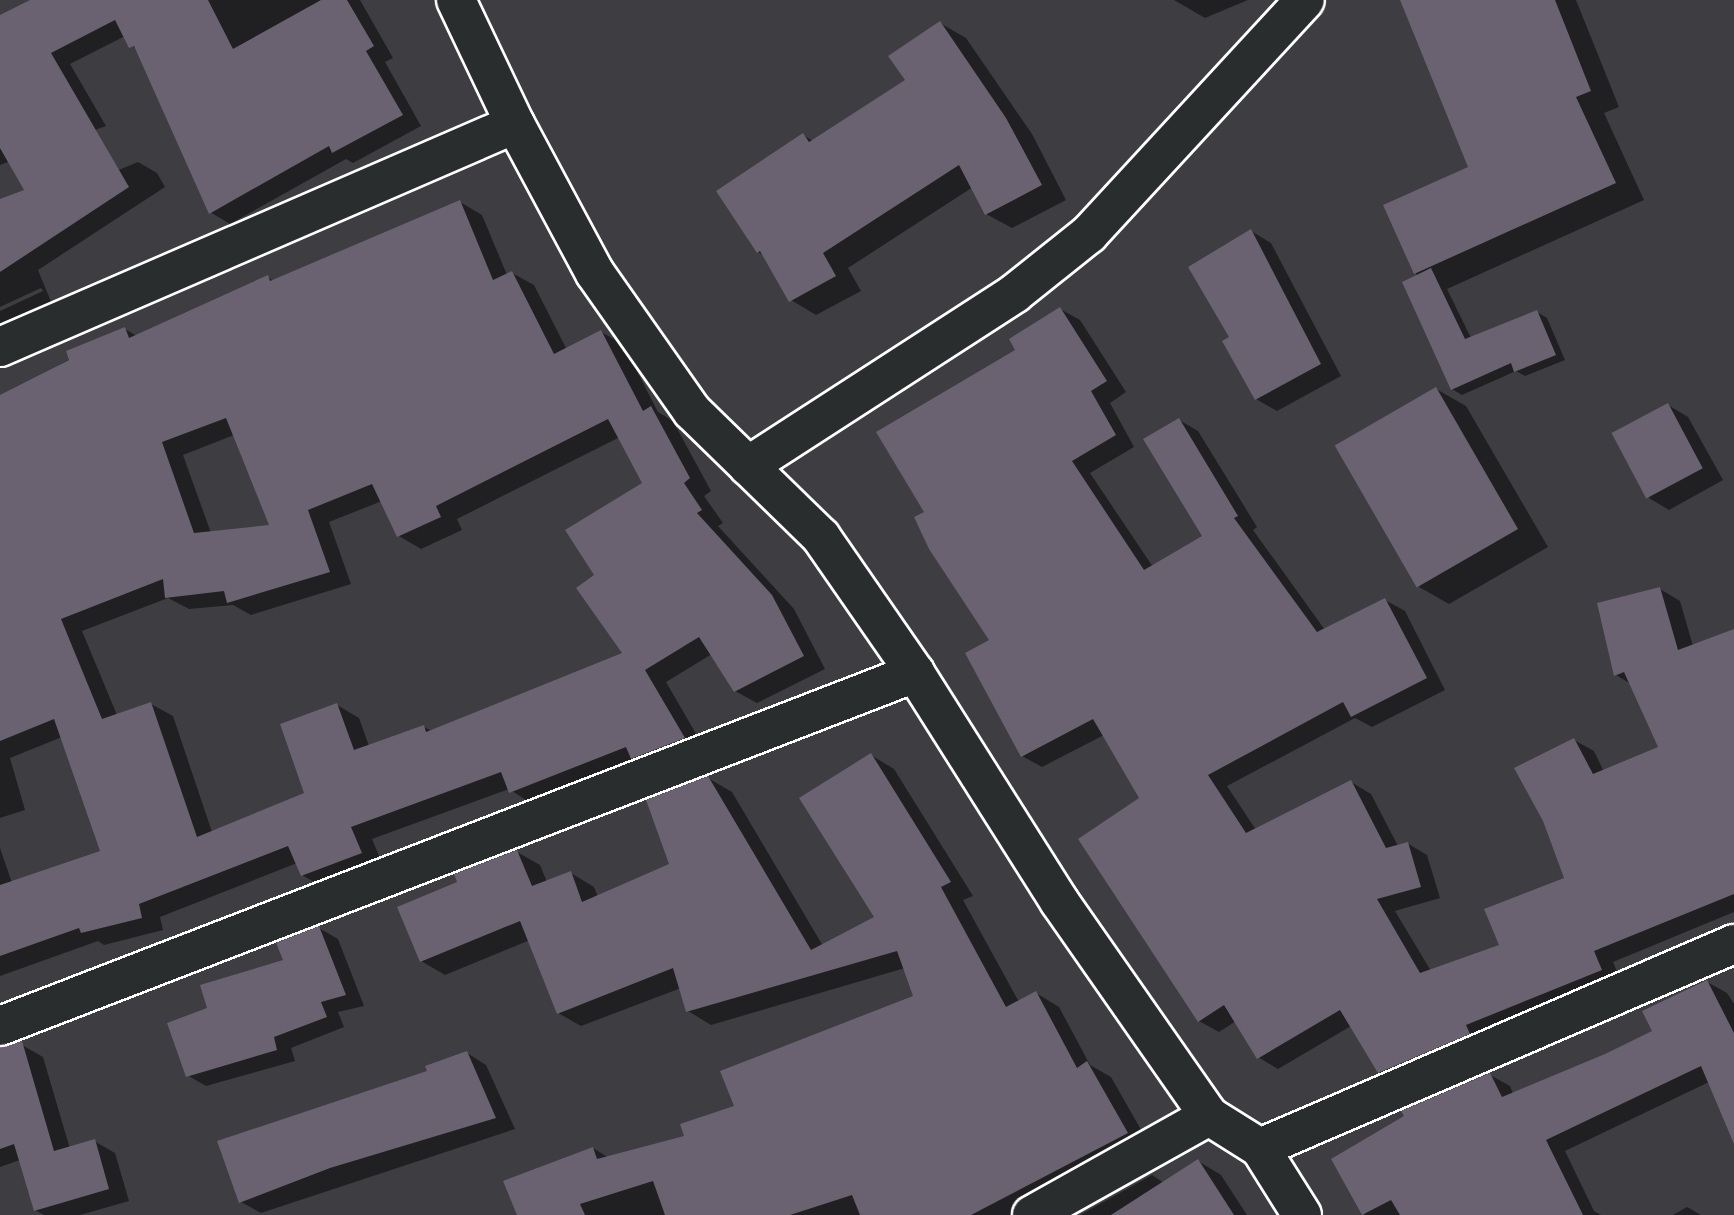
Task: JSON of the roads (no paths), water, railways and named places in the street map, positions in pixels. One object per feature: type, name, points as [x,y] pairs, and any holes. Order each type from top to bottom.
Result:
[{"type":"street","points":[[456,0],[515,124],[595,273],[692,411],[821,537],[915,673],[1059,901],[1209,1116],[1260,1148],[1302,1215]]},
{"type":"street","points":[[748,466],[1015,293],[1089,234],[1305,0]]},
{"type":"street","points":[[0,347],[515,124]]},
{"type":"street","points":[[0,1026],[915,673]]},
{"type":"street","points":[[1260,1148],[1734,944]]},
{"type":"street","points":[[1032,1215],[1209,1116]]}]
